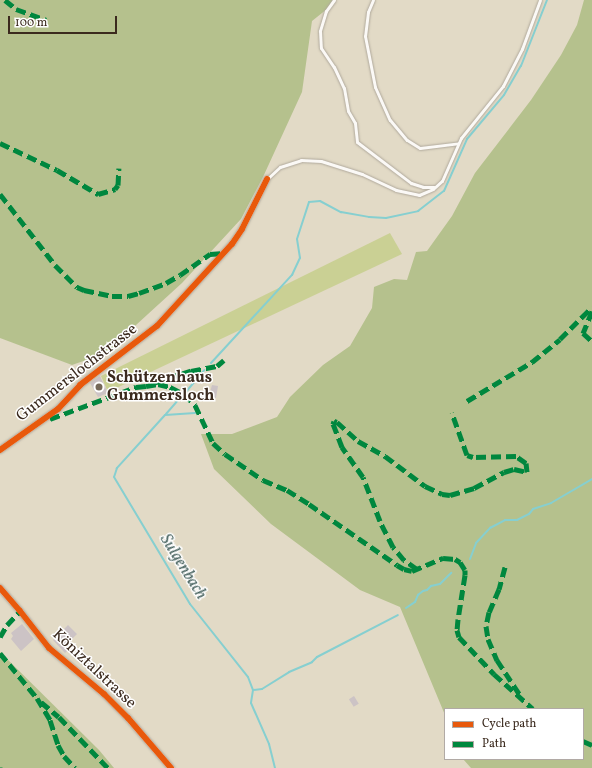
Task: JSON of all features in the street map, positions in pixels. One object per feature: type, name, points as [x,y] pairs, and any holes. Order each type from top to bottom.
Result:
[{"type":"street","name":"Gummerslochstrasse","points":[[0,450],[58,409],[80,385],[157,326],[232,244],[242,228],[267,179]]},
{"type":"street","name":"Köniztalstrasse","points":[[0,588],[49,648],[104,694],[128,718],[171,768]]},
{"type":"lane","points":[[334,0],[326,11],[320,30],[321,48],[334,68],[344,88],[348,111],[355,123],[357,142],[412,183],[423,187],[434,187]]},
{"type":"lane","points":[[373,0],[368,12],[365,36],[375,87],[380,103],[390,120],[407,140],[420,148],[458,143]]},
{"type":"lane","points":[[267,179],[280,167],[301,160],[321,161],[362,174],[396,190],[419,195],[434,187],[442,181],[450,166],[458,143],[503,86],[522,49],[540,0]]},
{"type":"green space","points":[[0,0],[333,0],[327,9],[312,21],[302,92],[263,177],[241,219],[182,283],[136,325],[112,351],[72,365],[0,338]]},
{"type":"green space","points":[[584,0],[592,0],[592,768],[471,768],[464,760],[584,760],[584,708],[444,708],[444,713],[400,607],[360,590],[271,524],[214,469],[201,434],[232,434],[277,417],[290,397],[323,365],[350,346],[372,308],[374,287],[394,279],[407,280],[416,252],[427,251],[452,216],[475,173],[531,100],[561,55],[577,25]]},
{"type":"green space","points":[[390,233],[402,254],[108,392],[101,376]]},
{"type":"green space","points":[[0,652],[99,750],[114,768],[0,768]]},
{"type":"building","name":"Schützenhaus Gummersloch","points":[[100,376],[108,393],[98,397],[90,383]]},
{"type":"building","points":[[212,385],[218,386],[216,398],[209,396]]},
{"type":"building","points":[[22,624],[34,639],[21,651],[11,639],[13,636],[11,633]]},
{"type":"building","points":[[68,625],[77,634],[69,642],[72,646],[65,653],[53,640]]},
{"type":"building","points":[[354,696],[359,704],[354,707],[349,699]]},
{"type":"waterway","points":[[211,363],[292,275],[300,258],[297,239],[309,202],[320,201],[341,212],[369,217],[386,218],[418,211],[444,191],[467,139],[504,95],[521,66],[547,0]]},
{"type":"waterway","points":[[185,393],[204,370]]},
{"type":"waterway","points":[[166,414],[181,397]]},
{"type":"waterway","name":"Sulgenbach","points":[[195,413],[165,415],[117,468],[114,477],[190,604],[248,677],[253,690],[251,703],[269,744],[275,768]]},
{"type":"waterway","points":[[470,559],[476,543],[490,528],[505,520],[517,520],[529,514],[533,509],[551,503],[592,479]]},
{"type":"waterway","points":[[406,608],[415,602],[418,595],[423,591],[427,590],[431,586],[440,584],[451,573]]},
{"type":"waterway","points":[[253,690],[262,689],[289,672],[312,662],[317,657],[398,615]]},
{"type":"marked path","points":[[5,0],[16,9],[46,20]]},
{"type":"marked path","points":[[0,143],[57,170],[98,194],[115,189],[118,185],[119,168]]},
{"type":"marked path","points":[[0,194],[55,265],[77,287],[84,290],[112,296],[128,296],[166,283],[210,254],[224,253]]},
{"type":"marked path","points":[[467,401],[532,362],[560,339],[592,307]]},
{"type":"marked path","points":[[592,311],[583,333],[592,341]]},
{"type":"marked path","points":[[153,383],[191,371],[217,366],[224,360]]},
{"type":"marked path","points":[[50,419],[136,387],[158,384],[170,387],[184,394],[195,405],[213,443],[225,454],[263,480],[287,490],[309,504],[397,565],[412,571],[443,558],[455,559],[460,562],[465,570],[465,575],[458,619],[457,630],[459,637],[494,674],[532,708]]},
{"type":"marked path","points":[[417,569],[404,560],[393,547],[380,521],[363,477],[342,447],[333,424],[334,421],[337,422],[358,441],[385,456],[425,486],[442,494],[450,495],[474,488],[504,472],[514,469],[527,472],[526,463],[516,456],[473,457],[467,455],[452,413]]},
{"type":"marked path","points":[[505,567],[499,589],[489,612],[486,626],[488,639],[497,660],[520,695]]},
{"type":"marked path","points":[[0,637],[7,625],[20,611]]},
{"type":"marked path","points":[[0,653],[37,698],[50,720],[58,745],[64,756],[75,768]]},
{"type":"marked path","points":[[41,702],[59,717],[108,768]]},
{"type":"marked path","points":[[584,741],[592,745]]},
{"type":"cycle path","points":[[0,450],[58,409],[80,385],[157,326],[232,244],[242,229],[267,179]]},
{"type":"cycle path","points":[[0,588],[49,648],[104,694],[128,718],[171,768]]},
{"type":"place","name":"Schützenhaus Gummersloch","points":[[99,387]]}]
